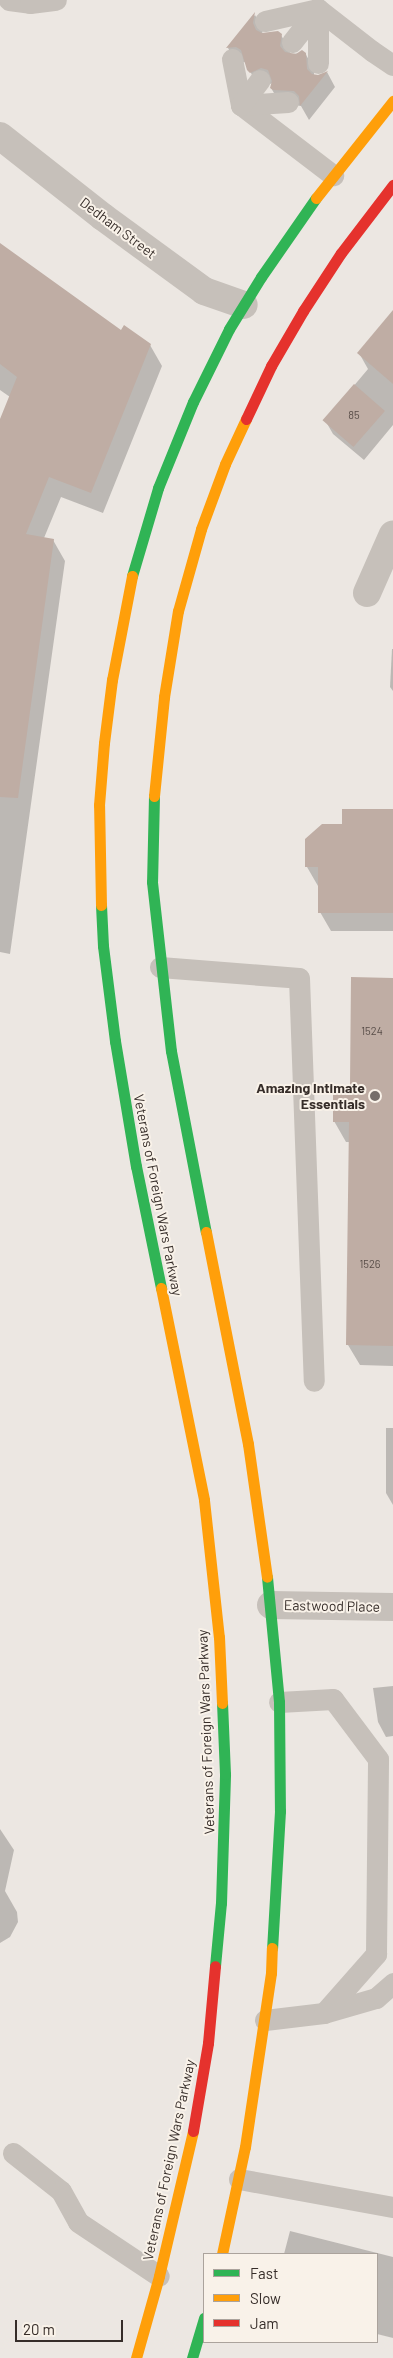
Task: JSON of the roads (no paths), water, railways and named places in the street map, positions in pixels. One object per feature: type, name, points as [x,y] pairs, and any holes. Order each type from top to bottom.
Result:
[{"type":"highway","name":"Veterans of Foreign Wars Parkway","points":[[136,2358],[159,2276],[189,2149],[208,2042],[217,1952],[224,1841],[224,1708],[216,1599],[204,1500],[136,1166],[115,1041],[103,946],[99,876],[99,805],[112,680],[131,581],[143,535],[181,430],[213,361],[244,305],[289,236],[333,175],[393,101]]},
{"type":"highway","points":[[222,2253],[239,2179],[265,2020],[277,1890],[280,1811],[279,1702],[271,1605],[248,1444],[171,1051],[160,967],[152,873],[155,774],[172,639],[191,560],[224,464],[271,366],[321,282],[393,185]]},
{"type":"highway","points":[[192,2358],[203,2321]]},
{"type":"street","name":"Dedham Street","points":[[0,136],[103,217],[204,291],[244,305]]},
{"type":"street","points":[[367,593],[393,534]]},
{"type":"street","name":"Eastwood Place","points":[[271,1605],[393,1607]]},
{"type":"lane","points":[[9,0],[30,3],[56,0]]},
{"type":"lane","points":[[265,21],[318,9]]},
{"type":"lane","points":[[292,42],[318,9]]},
{"type":"lane","points":[[318,9],[318,63]]},
{"type":"lane","points":[[318,9],[393,65]]},
{"type":"lane","points":[[232,59],[241,105],[333,175]]},
{"type":"lane","points":[[241,105],[260,80]]},
{"type":"lane","points":[[241,105],[288,102]]},
{"type":"lane","points":[[160,967],[298,978],[314,1381]]},
{"type":"lane","points":[[279,1702],[333,1699],[393,1782]]},
{"type":"lane","points":[[324,2013],[376,1954],[378,1759]]},
{"type":"lane","points":[[265,2020],[324,2013],[376,1998],[393,1983]]},
{"type":"lane","points":[[13,2153],[61,2190],[78,2222],[159,2276]]},
{"type":"lane","points":[[239,2179],[393,2207]]},
{"type":"place","name":"Amazing Intimate Essentials","points":[[375,1096]]}]
